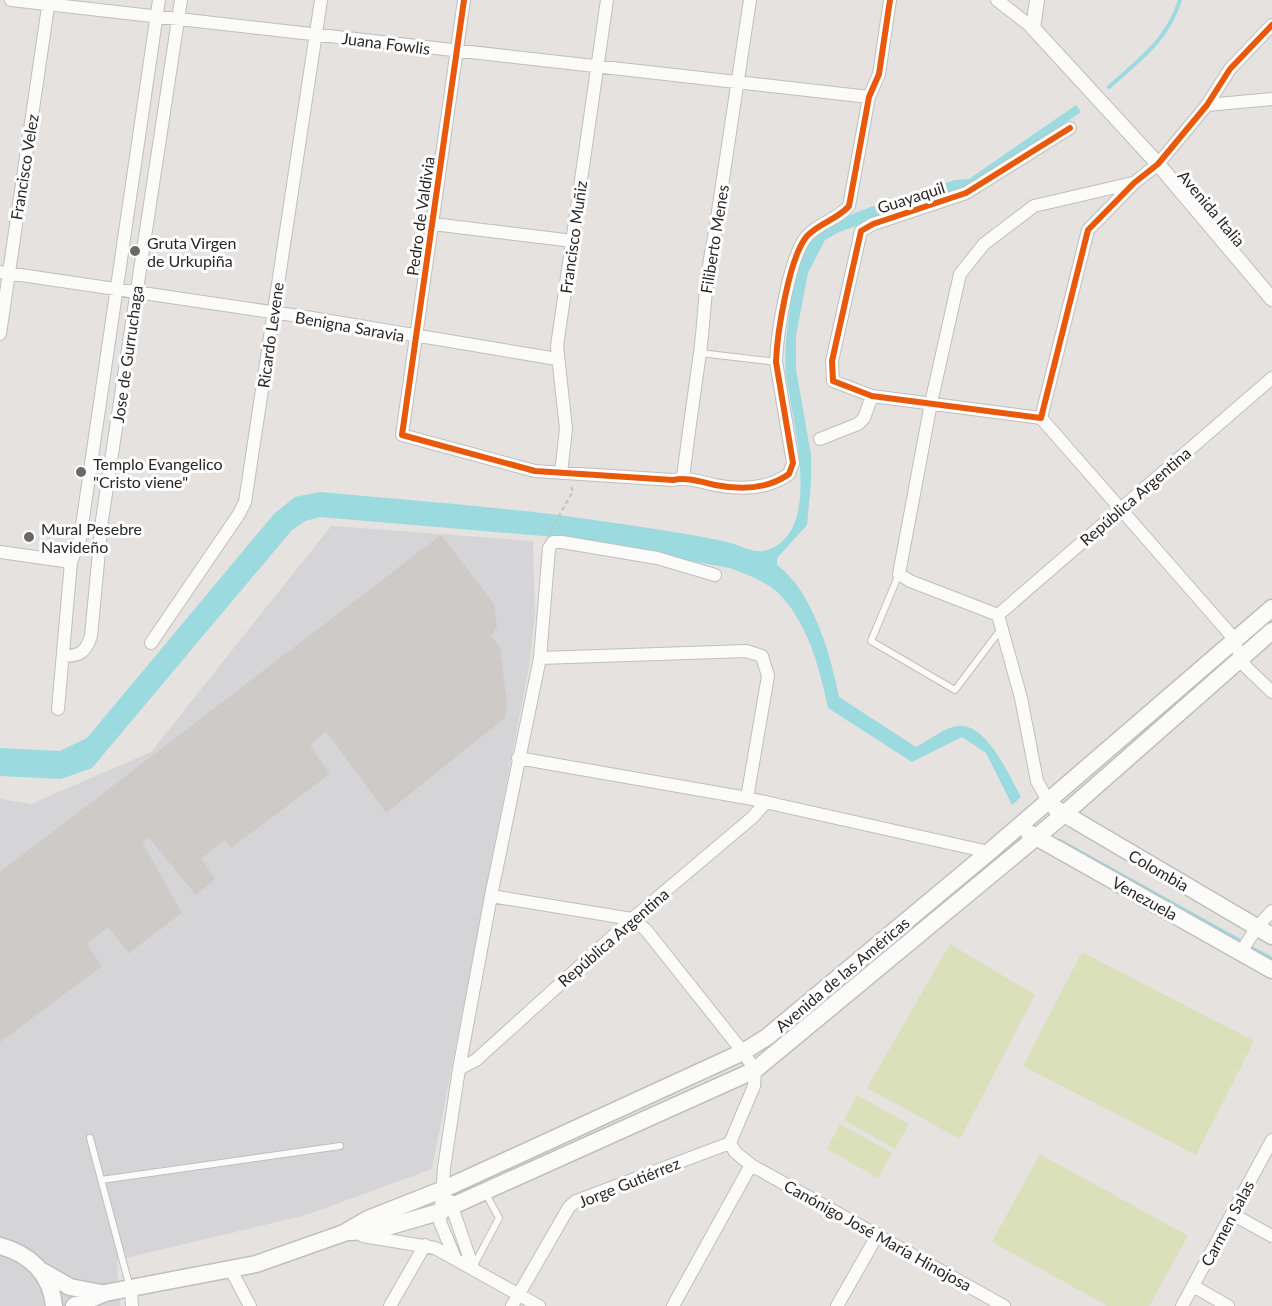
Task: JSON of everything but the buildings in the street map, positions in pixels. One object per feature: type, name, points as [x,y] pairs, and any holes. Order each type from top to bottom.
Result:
[{"type":"main road","name":"Avenida de las Américas","points":[[105,1293],[131,1298],[231,1270],[344,1233],[368,1219],[444,1189],[743,1052],[767,1037],[989,852],[1272,608]]},
{"type":"main road","name":"Avenida de las Américas","points":[[344,1233],[377,1230],[445,1208],[755,1070],[1036,837],[1272,631]]},
{"type":"main road","name":"Colombia","points":[[1048,801],[1063,814],[1272,936]]},
{"type":"main road","name":"Venezuela","points":[[1017,828],[1272,970]]},
{"type":"main road","points":[[0,1246],[15,1250],[29,1258],[41,1270],[70,1287],[105,1293]]},
{"type":"main road","points":[[41,1270],[50,1286],[54,1306]]},
{"type":"main road","points":[[74,1306],[105,1293]]},
{"type":"street","name":"Juana Fowlis","points":[[11,0],[869,97]]},
{"type":"street","name":"Jose de Gurruchaga","points":[[58,709],[71,562],[80,539],[159,0]]},
{"type":"street","name":"Jose de Gurruchaga","points":[[64,656],[78,656],[84,651],[91,636],[95,566],[181,0]]},
{"type":"street","name":"Ricardo Levene","points":[[151,644],[239,514],[244,502],[321,0]]},
{"type":"street","name":"Pedro de Valdivia","points":[[464,0],[402,435],[535,471],[564,474]]},
{"type":"street","name":"Francisco Muñiz","points":[[564,474],[566,429],[557,359],[607,0]]},
{"type":"street","name":"Filiberto Menes","points":[[683,478],[692,390],[700,353],[707,269],[750,0]]},
{"type":"street","name":"Guayaquil","points":[[776,362],[776,346],[789,282],[801,245],[814,230],[844,212],[849,206],[869,97],[879,74],[890,0]]},
{"type":"street","points":[[997,0],[1033,28]]},
{"type":"street","points":[[1033,28],[1036,0]]},
{"type":"street","name":"Francisco Velez","points":[[0,334],[4,273],[49,3]]},
{"type":"street","points":[[1041,418],[1088,230],[1134,183],[1158,164],[1207,105],[1230,69],[1272,25]]},
{"type":"street","name":"Avenida Italia","points":[[1033,28],[1158,164],[1272,299]]},
{"type":"street","points":[[1207,105],[1272,99]]},
{"type":"street","name":"Guayaquil","points":[[872,396],[833,381],[832,361],[861,231],[873,224],[966,193],[1070,128]]},
{"type":"street","points":[[1048,801],[1037,781],[1001,621],[899,574],[931,403],[960,274],[984,244],[1034,206],[1134,183]]},
{"type":"street","points":[[433,224],[573,241]]},
{"type":"street","name":"Benigna Saravia","points":[[4,273],[557,359]]},
{"type":"street","points":[[564,474],[673,480],[683,478],[724,486],[746,487],[771,483],[789,474],[793,454],[776,362]]},
{"type":"street","name":"República Argentina","points":[[1001,621],[1122,508],[1272,378]]},
{"type":"street","points":[[820,439],[858,424],[864,418],[872,396],[1041,418],[1122,508],[1234,641],[1246,667],[1272,692]]},
{"type":"street","points":[[454,1258],[444,1234],[444,1168],[490,896],[540,658],[547,556],[553,542],[657,558],[715,575]]},
{"type":"street","points":[[0,552],[71,562]]},
{"type":"street","points":[[540,658],[746,651],[762,656],[768,676],[747,798]]},
{"type":"street","points":[[519,758],[747,798],[989,852]]},
{"type":"street","name":"República Argentina","points":[[459,1069],[476,1060],[632,920],[753,817],[766,802]]},
{"type":"street","points":[[490,896],[632,920],[646,930],[755,1070],[754,1086],[730,1143]]},
{"type":"street","points":[[1241,952],[1257,927],[1272,911]]},
{"type":"street","name":"Canónigo José María Hinojosa","points":[[730,1143],[751,1165],[878,1234],[1001,1305]]},
{"type":"street","name":"Jorge Gutiérrez","points":[[512,1306],[569,1208],[576,1201],[730,1143]]},
{"type":"street","name":"Carmen Salas","points":[[1182,1306],[1270,1148]]},
{"type":"street","points":[[673,1306],[751,1165]]},
{"type":"street","points":[[445,1208],[473,1268]]},
{"type":"street","points":[[1232,1214],[1272,1236]]},
{"type":"street","points":[[344,1233],[425,1245],[473,1268],[539,1306]]},
{"type":"street","points":[[837,1306],[878,1234]]},
{"type":"street","points":[[390,1306],[425,1245]]},
{"type":"street","points":[[231,1270],[250,1306]]},
{"type":"street","points":[[1193,1286],[1227,1306]]},
{"type":"lane","points":[[700,353],[776,362]]},
{"type":"lane","points":[[899,574],[871,641],[955,690],[1001,621]]},
{"type":"lane","points":[[90,1138],[131,1298]]},
{"type":"lane","points":[[101,1180],[340,1146]]},
{"type":"lane","points":[[473,1268],[498,1218],[484,1191]]},
{"type":"path","points":[[550,532],[573,491],[564,474]]},
{"type":"shaded area","points":[[331,526],[533,541],[535,616],[529,667],[432,1169],[306,1215],[117,1260],[120,1306],[0,1306],[0,799],[31,804],[151,752]]},
{"type":"green space","points":[[950,944],[1035,995],[960,1139],[867,1088]]},
{"type":"green space","points":[[1082,952],[1254,1041],[1196,1155],[1023,1066]]},
{"type":"green space","points":[[857,1095],[909,1124],[895,1149],[844,1120]]},
{"type":"green space","points":[[840,1124],[892,1153],[878,1178],[827,1149]]},
{"type":"green space","points":[[1040,1154],[1188,1236],[1149,1306],[1108,1306],[992,1242]]},
{"type":"water","points":[[1076,105],[1081,112],[971,187],[839,232],[825,240],[808,273],[796,336],[796,369],[811,455],[811,483],[807,525],[777,558],[777,565],[790,576],[810,607],[825,644],[839,697],[916,747],[953,727],[968,727],[978,733],[996,752],[1021,797],[1012,805],[986,753],[962,737],[912,762],[828,708],[817,664],[799,622],[777,592],[751,576],[730,568],[555,537],[320,517],[305,521],[292,530],[92,768],[61,779],[0,776],[0,748],[60,751],[87,738],[274,514],[295,497],[320,492],[531,512],[680,533],[758,551],[763,551],[783,541],[794,524],[800,500],[798,445],[785,361],[788,323],[801,261],[815,235],[842,219],[902,196],[955,180],[969,179]]},
{"type":"waterway","points":[[1109,87],[1142,58],[1160,38],[1168,27],[1180,0]]},
{"type":"waterway","points":[[1060,841],[1242,942]]},
{"type":"waterway","points":[[1250,947],[1272,959]]},
{"type":"cycle path","points":[[464,0],[402,435],[535,471],[673,480],[689,479],[725,487],[744,488],[781,479],[789,474],[793,463],[776,362],[785,296],[795,261],[807,236],[849,206],[869,97],[879,74],[890,0]]},
{"type":"cycle path","points":[[1070,128],[966,193],[873,224],[861,231],[832,361],[833,381],[872,396],[1041,418],[1088,230],[1134,183],[1158,164],[1207,105],[1230,69],[1272,25]]},
{"type":"place","name":"Gruta Virgen de Urkupiña","points":[[135,251]]},
{"type":"place","name":"Templo Evangelico \"Cristo viene\"","points":[[81,472]]},
{"type":"place","name":"Mural Pesebre Navideño","points":[[29,537]]}]
